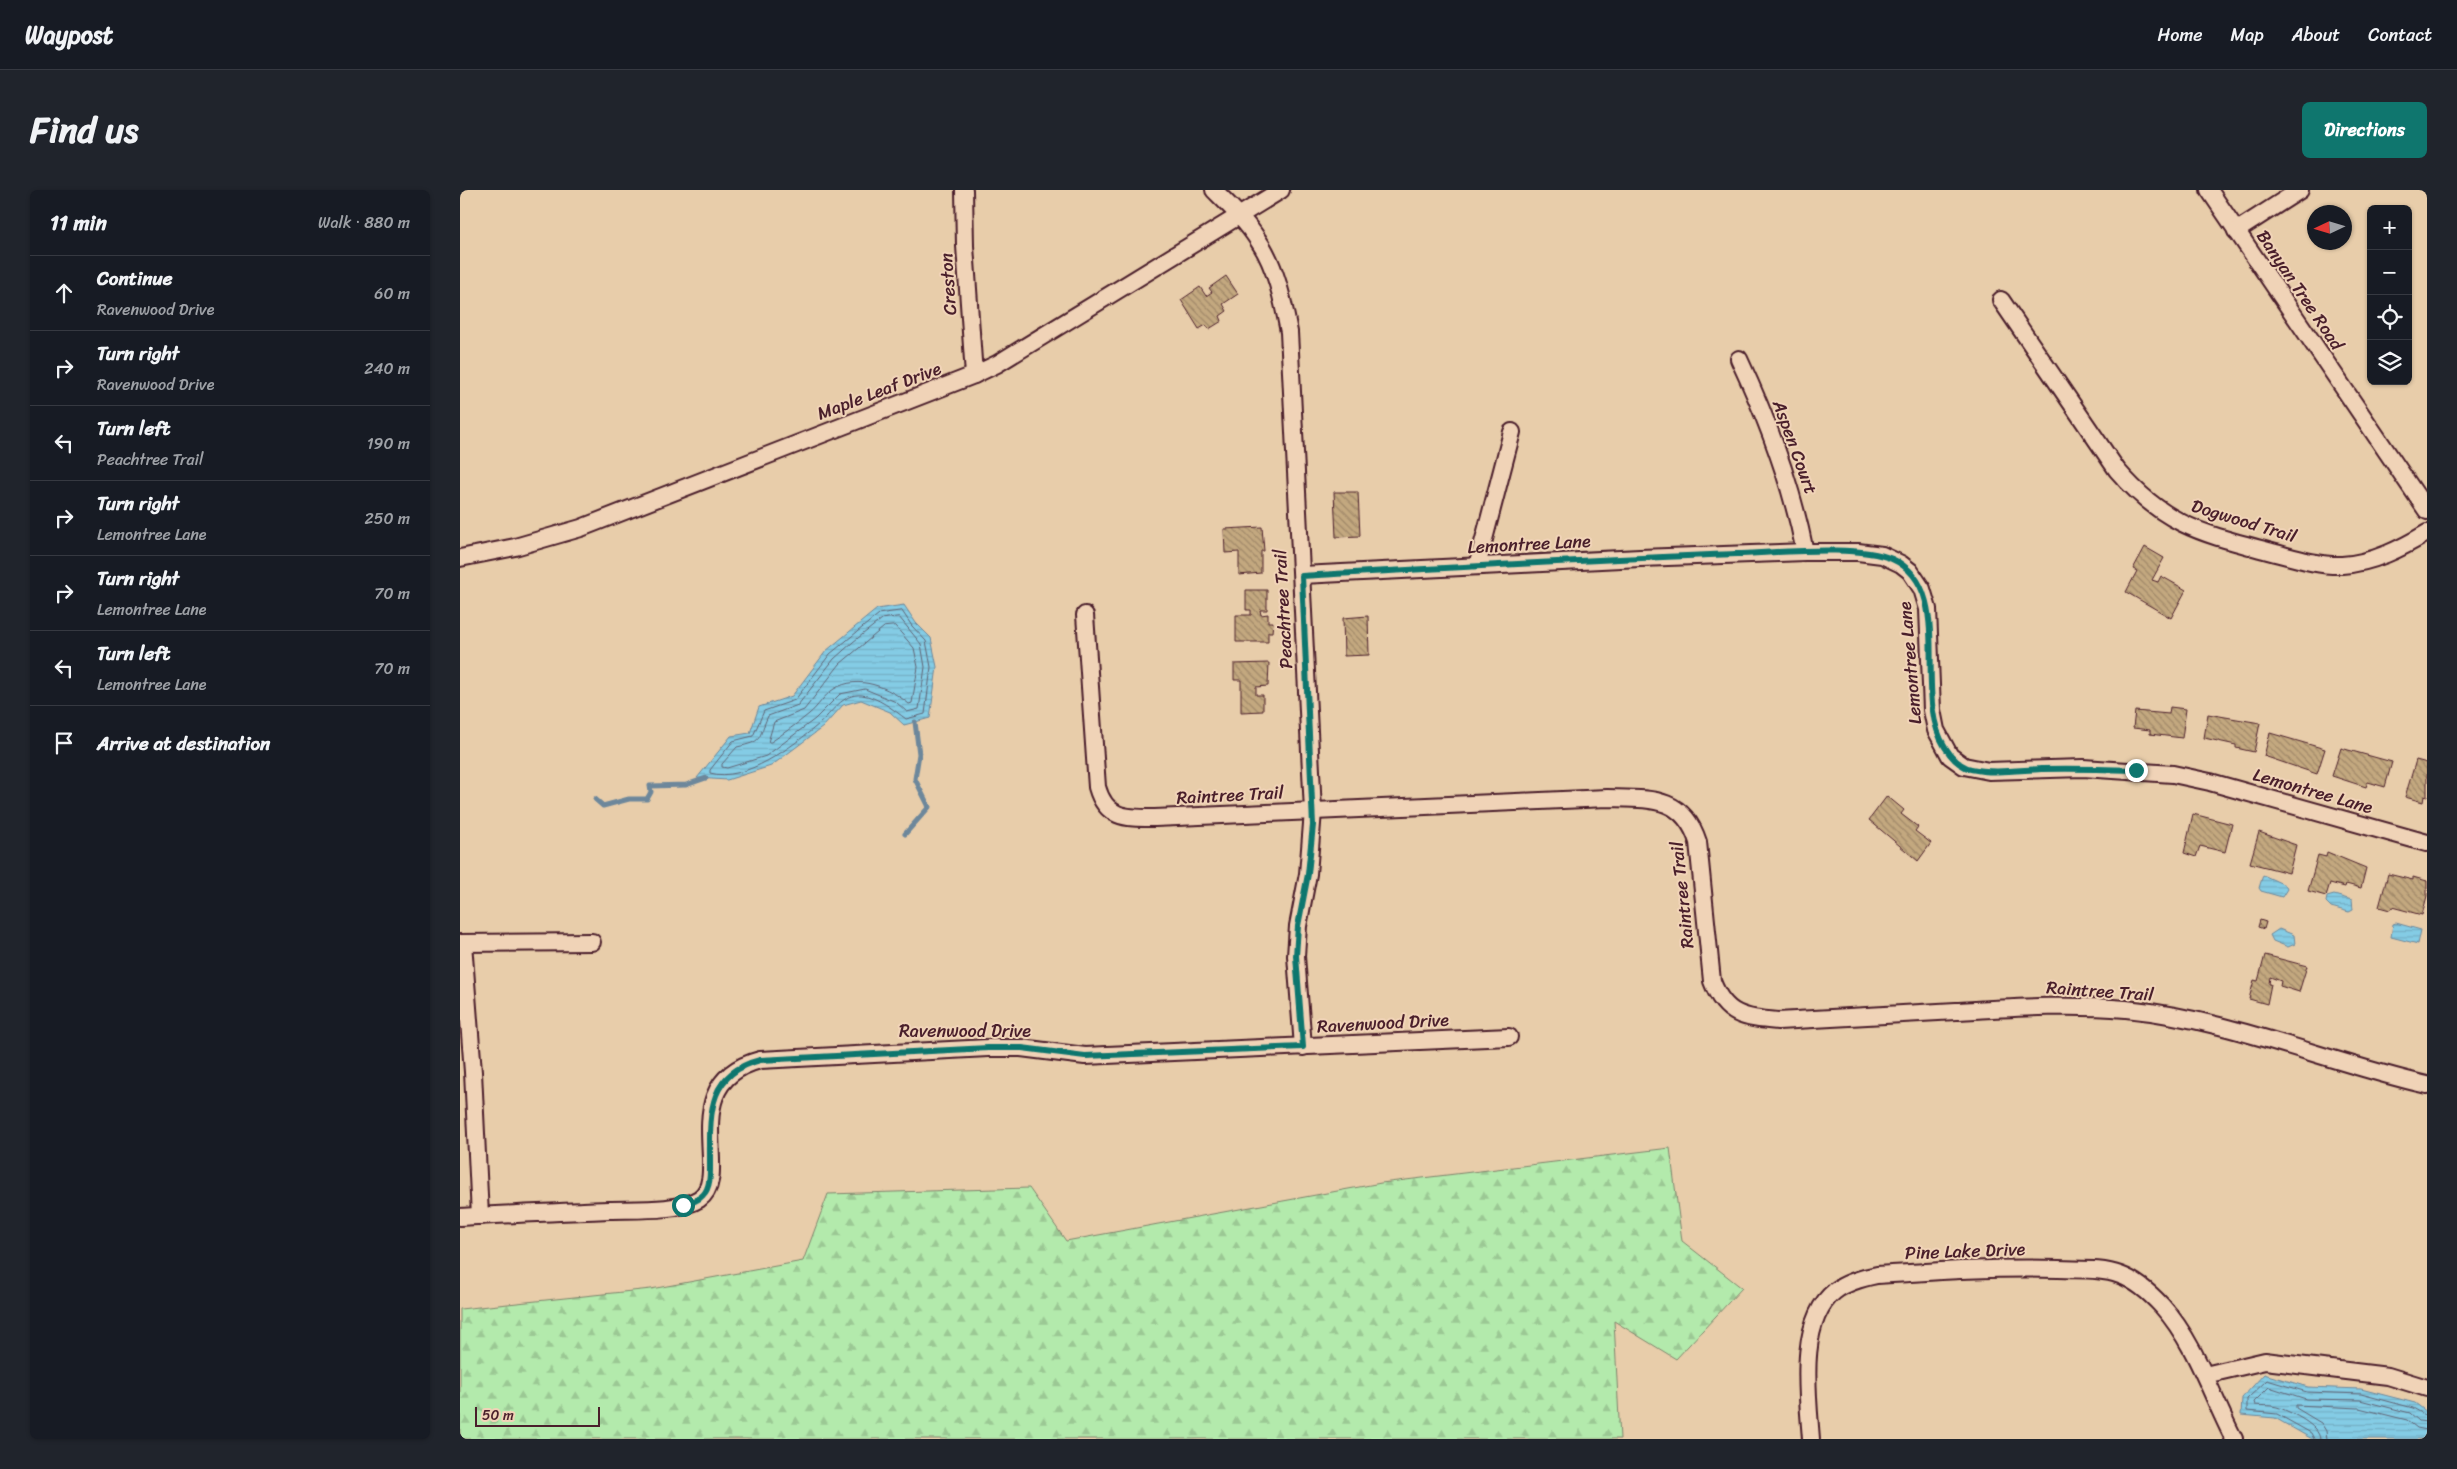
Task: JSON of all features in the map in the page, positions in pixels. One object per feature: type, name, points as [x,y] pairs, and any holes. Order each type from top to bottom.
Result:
[{"type":"street","name":"Creston","points":[[964,190],[965,246],[974,375]]},
{"type":"street","name":"Peachtree Trail","points":[[1214,190],[1240,216],[1268,256],[1282,298],[1289,332],[1313,811],[1308,874],[1298,926],[1296,956],[1303,1047]]},
{"type":"street","name":"Maple Leaf Drive","points":[[460,558],[515,547],[581,528],[974,375],[997,364],[1281,190]]},
{"type":"street","name":"Banyan Tree Road","points":[[2209,190],[2427,511]]},
{"type":"street","points":[[2236,231],[2300,190]]},
{"type":"street","name":"Dogwood Trail","points":[[2001,300],[2117,470],[2136,492],[2166,515],[2211,536],[2321,564],[2343,565],[2373,559],[2402,547],[2427,533]]},
{"type":"street","name":"Aspen Court","points":[[1739,359],[1788,481],[1797,510],[1805,552]]},
{"type":"street","points":[[1477,566],[1512,432]]},
{"type":"street","name":"Lemontree Lane","points":[[1302,576],[1477,566],[1805,552],[1858,552],[1882,555],[1901,564],[1917,579],[1922,589],[1928,608],[1932,710],[1936,730],[1950,756],[1964,766],[1989,771],[2083,768],[2172,774],[2210,782],[2427,843]]},
{"type":"street","name":"Raintree Trail","points":[[1085,615],[1097,787],[1106,808],[1129,818],[1607,798],[1645,799],[1663,802],[1677,808],[1694,827],[1698,842],[1709,960],[1718,996],[1732,1011],[1754,1019],[1778,1021],[2014,1008],[2087,1006],[2128,1009],[2228,1029],[2384,1075],[2427,1085]]},
{"type":"street","points":[[460,1217],[480,1216],[473,1072],[462,943],[592,942]]},
{"type":"street","name":"Ravenwood Drive","points":[[480,1216],[683,1205],[703,1196],[708,1184],[710,1169],[710,1118],[714,1100],[727,1077],[740,1067],[760,1060],[988,1048],[1022,1048],[1085,1056],[1509,1037]]},
{"type":"street","name":"Pine Lake Drive","points":[[1810,1439],[1808,1356],[1811,1333],[1817,1316],[1833,1292],[1844,1285],[1878,1275],[2038,1269],[2092,1270],[2118,1274],[2144,1289],[2163,1308],[2182,1334],[2205,1375],[2234,1439]]},
{"type":"street","points":[[2205,1375],[2264,1361],[2388,1376],[2427,1388]]},
{"type":"green space","points":[[1670,1148],[1682,1241],[1742,1288],[1676,1359],[1614,1321],[1620,1439],[460,1439],[460,1309],[651,1289],[803,1261],[828,1194],[1029,1188],[1066,1241],[1381,1183]]},
{"type":"water","points":[[904,605],[916,623],[931,638],[937,667],[930,718],[904,725],[890,712],[861,700],[843,705],[823,727],[771,766],[727,780],[697,778],[731,736],[750,733],[759,707],[792,696],[826,651],[877,609]]},
{"type":"water","points":[[2263,875],[2285,885],[2287,889],[2282,897],[2261,891],[2259,888]]},
{"type":"water","points":[[2334,895],[2352,900],[2353,910],[2349,912],[2331,907],[2326,902],[2327,897]]},
{"type":"water","points":[[2396,923],[2421,930],[2418,944],[2391,937],[2393,924]]},
{"type":"water","points":[[2279,929],[2294,935],[2295,944],[2288,947],[2273,941],[2270,935]]},
{"type":"water","points":[[2264,1374],[2308,1387],[2361,1389],[2415,1403],[2427,1412],[2427,1439],[2312,1439],[2275,1418],[2241,1415],[2242,1398]]},
{"type":"building","points":[[1226,276],[1238,294],[1223,304],[1227,311],[1220,316],[1222,321],[1209,329],[1206,325],[1199,329],[1181,300],[1200,287],[1206,296],[1212,292],[1209,288]]},
{"type":"building","points":[[1334,492],[1358,492],[1360,536],[1336,537]]},
{"type":"building","points":[[1262,527],[1264,551],[1261,551],[1261,573],[1239,575],[1239,552],[1225,553],[1224,529]]},
{"type":"building","points":[[2145,547],[2164,558],[2152,580],[2158,582],[2161,576],[2186,590],[2171,618],[2126,592],[2137,571],[2133,569]]},
{"type":"building","points":[[1246,590],[1267,590],[1267,610],[1260,610],[1261,615],[1268,614],[1268,622],[1273,622],[1272,632],[1268,632],[1268,642],[1236,642],[1236,615],[1251,615],[1251,610],[1246,610]]},
{"type":"building","points":[[1368,616],[1369,655],[1344,656],[1343,618]]},
{"type":"building","points":[[1269,663],[1268,686],[1256,687],[1256,695],[1263,695],[1263,711],[1241,712],[1241,680],[1234,680],[1234,664]]},
{"type":"building","points":[[2170,707],[2186,709],[2182,738],[2150,734],[2150,730],[2133,728],[2135,711],[2169,714]]},
{"type":"building","points":[[2208,714],[2260,723],[2254,752],[2236,748],[2236,745],[2204,738]]},
{"type":"building","points":[[2270,733],[2325,749],[2317,774],[2264,756]]},
{"type":"building","points":[[2341,748],[2392,762],[2385,787],[2368,782],[2366,787],[2332,776]]},
{"type":"building","points":[[2416,760],[2427,763],[2427,797],[2424,796],[2423,802],[2405,797]]},
{"type":"building","points":[[1887,796],[1904,810],[1901,814],[1918,827],[1915,831],[1931,843],[1918,861],[1869,820]]},
{"type":"building","points":[[2193,814],[2232,824],[2225,852],[2200,846],[2196,857],[2184,853]]},
{"type":"building","points":[[2259,832],[2296,845],[2289,873],[2250,863]]},
{"type":"building","points":[[2327,852],[2366,868],[2361,888],[2346,884],[2345,887],[2330,883],[2326,896],[2308,891],[2318,855],[2326,857]]},
{"type":"building","points":[[2388,874],[2427,881],[2427,896],[2422,915],[2392,907],[2390,910],[2379,907]]},
{"type":"building","points":[[2260,920],[2266,922],[2264,929],[2258,927]]},
{"type":"building","points":[[2265,955],[2307,966],[2299,992],[2280,986],[2281,981],[2270,977],[2269,984],[2271,984],[2267,1004],[2249,999],[2254,980],[2258,981]]},
{"type":"waterway","points":[[905,834],[929,807],[915,779],[919,754],[915,722]]},
{"type":"waterway","points":[[595,799],[603,806],[629,799],[647,799],[651,792],[650,786],[686,785],[706,778]]},
{"type":"route","points":[[683,1205],[698,1200],[706,1191],[710,1169],[710,1118],[714,1100],[727,1077],[748,1063],[780,1057],[988,1048],[1022,1048],[1085,1056],[1303,1047],[1296,956],[1298,926],[1308,874],[1313,811],[1302,576],[1640,558],[1805,552],[1858,552],[1882,555],[1901,564],[1910,571],[1917,579],[1926,598],[1932,710],[1940,739],[1950,756],[1957,762],[1971,769],[1989,771],[2083,768],[2136,770]]}]
